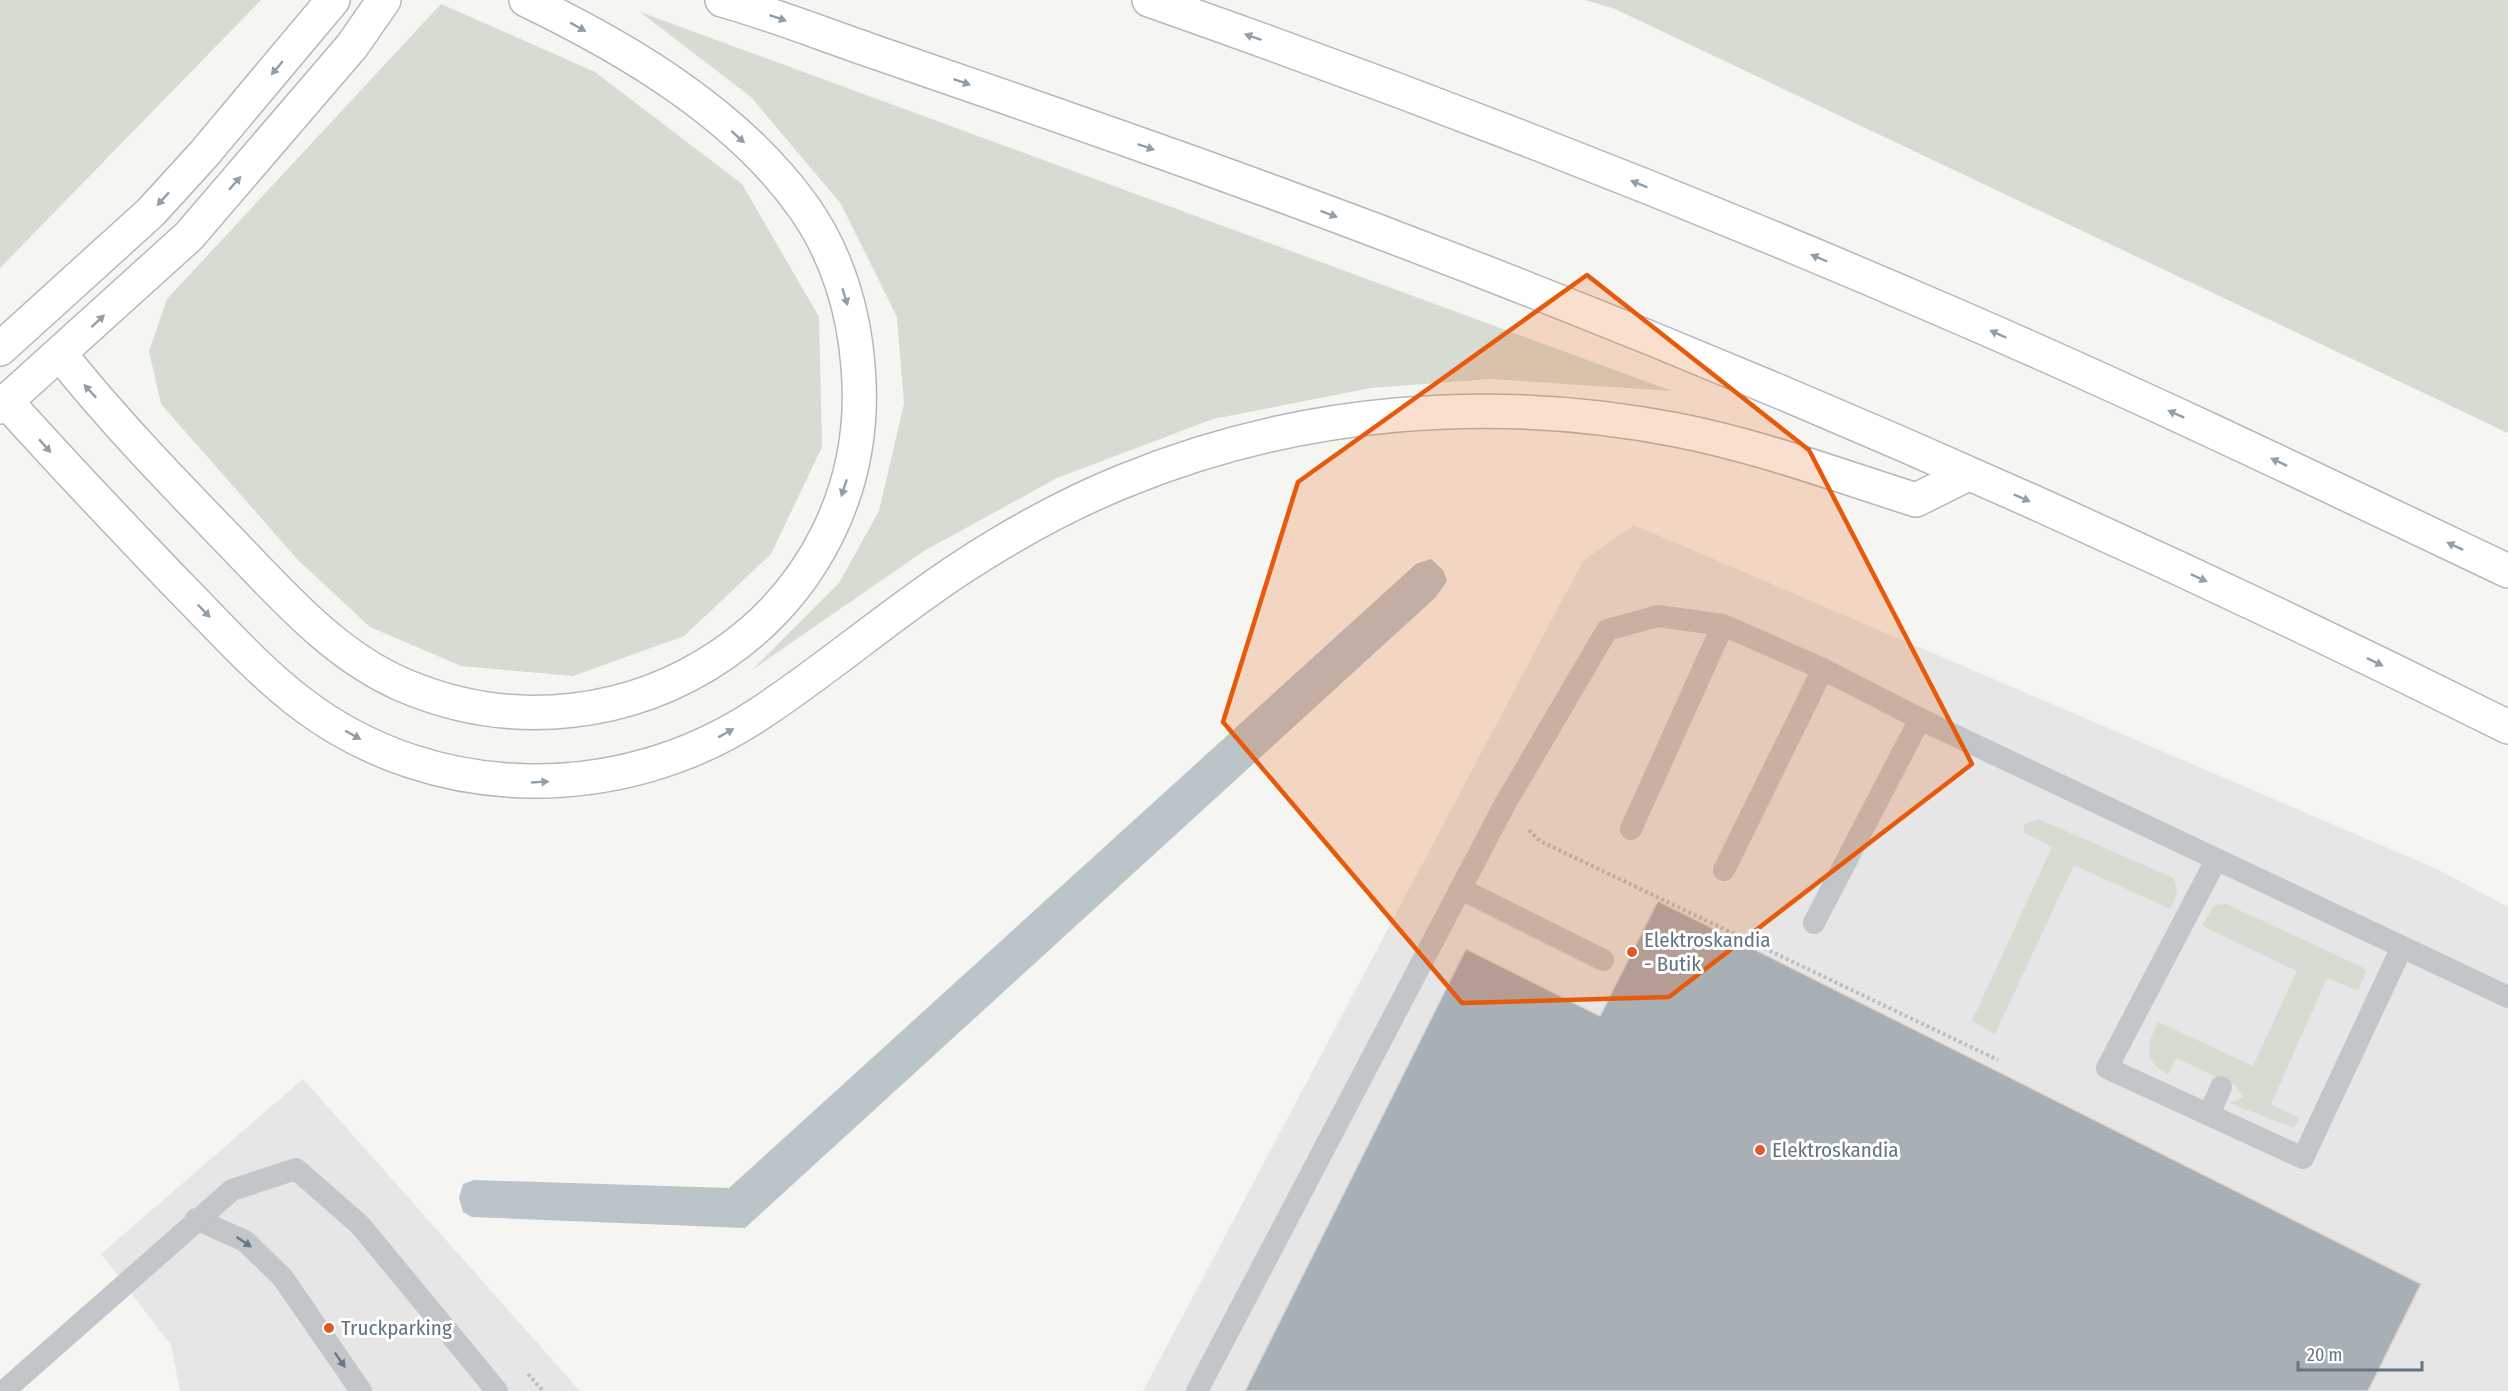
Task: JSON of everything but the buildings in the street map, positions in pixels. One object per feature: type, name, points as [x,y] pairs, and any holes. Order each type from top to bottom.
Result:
[{"type":"main road","points":[[384,0],[352,46],[189,236],[61,355],[2,401],[250,658],[305,706],[356,737],[411,761],[469,777],[529,782],[599,777],[648,766],[705,745],[757,716],[958,570],[1067,507],[1125,481],[1183,459],[1244,441],[1305,427],[1368,417],[1430,412],[1556,413],[1660,427],[1742,445],[1916,500],[1968,474]]},
{"type":"main road","points":[[33,321],[83,383],[175,483],[297,609],[345,651],[401,684],[462,705],[525,714],[579,711],[652,693],[710,664],[761,625],[803,575],[834,519],[855,447],[861,393],[855,329],[836,268],[806,210],[765,161],[717,118],[667,81],[614,46],[526,0]]},
{"type":"main road","points":[[722,0],[1205,167],[1437,254],[1667,345],[2142,551],[2508,727]]},
{"type":"main road","points":[[1149,0],[1487,123],[1742,225],[1950,313],[2219,433],[2508,571]]},
{"type":"main road","points":[[0,349],[151,212],[324,12]]},
{"type":"lane","points":[[1197,1391],[1505,804],[1607,630],[1658,616],[1723,626],[1823,669],[1920,719],[2508,997]]},
{"type":"lane","points":[[1631,829],[1723,626]]},
{"type":"lane","points":[[1724,870],[1823,669]]},
{"type":"lane","points":[[1814,923],[1920,719]]},
{"type":"lane","points":[[2216,860],[2107,1068],[2303,1158],[2402,947]]},
{"type":"lane","points":[[1461,889],[1603,960]]},
{"type":"lane","points":[[2209,1115],[2221,1087]]},
{"type":"lane","points":[[4,1391],[196,1219],[232,1190],[296,1169],[360,1225],[497,1391]]},
{"type":"lane","points":[[196,1219],[245,1241],[283,1278],[361,1391]]},
{"type":"path","points":[[1505,804],[1540,841],[1998,1060]]},
{"type":"highlighted area","points":[[1587,275],[1809,450],[1972,764],[1669,997],[1462,1003],[1223,722],[1298,482]]},
{"type":"shaded area","points":[[0,0],[261,0],[0,268]]},
{"type":"shaded area","points":[[1585,0],[2508,0],[2508,433],[1615,9]]},
{"type":"shaded area","points":[[441,4],[595,72],[742,184],[819,317],[822,447],[771,554],[684,636],[573,676],[461,666],[370,627],[298,560],[161,404],[149,351],[167,299]]},
{"type":"shaded area","points":[[640,12],[1672,391],[1491,379],[1371,388],[1213,419],[1057,478],[924,551],[752,670],[839,583],[879,511],[904,404],[897,317],[841,204],[751,97]]},
{"type":"shaded area","points":[[1634,525],[2439,870],[2508,907],[2508,1391],[1143,1391],[1583,561]]},
{"type":"shaded area","points":[[1431,559],[1443,570],[1447,581],[1436,597],[745,1228],[472,1217],[463,1212],[459,1198],[463,1184],[474,1180],[729,1188],[1416,564]]},
{"type":"shaded area","points":[[2038,819],[2174,878],[2177,894],[2170,909],[2074,865],[1995,1034],[1972,1021],[2052,847],[2023,832],[2025,824]]},
{"type":"shaded area","points":[[2226,904],[2362,967],[2366,972],[2358,991],[2327,978],[2271,1104],[2299,1118],[2294,1128],[2229,1103],[2244,1098],[2236,1086],[2176,1058],[2168,1075],[2156,1066],[2150,1055],[2149,1044],[2158,1022],[2253,1066],[2297,971],[2202,926],[2214,905]]},
{"type":"shaded area","points":[[303,1079],[580,1391],[180,1391],[171,1345],[101,1254]]},
{"type":"place","name":"Elektroskandia - Butik","points":[[1632,952]]},
{"type":"place","name":"Elektroskandia","points":[[1760,1150]]},
{"type":"place","name":"Truckparking","points":[[329,1328]]}]
